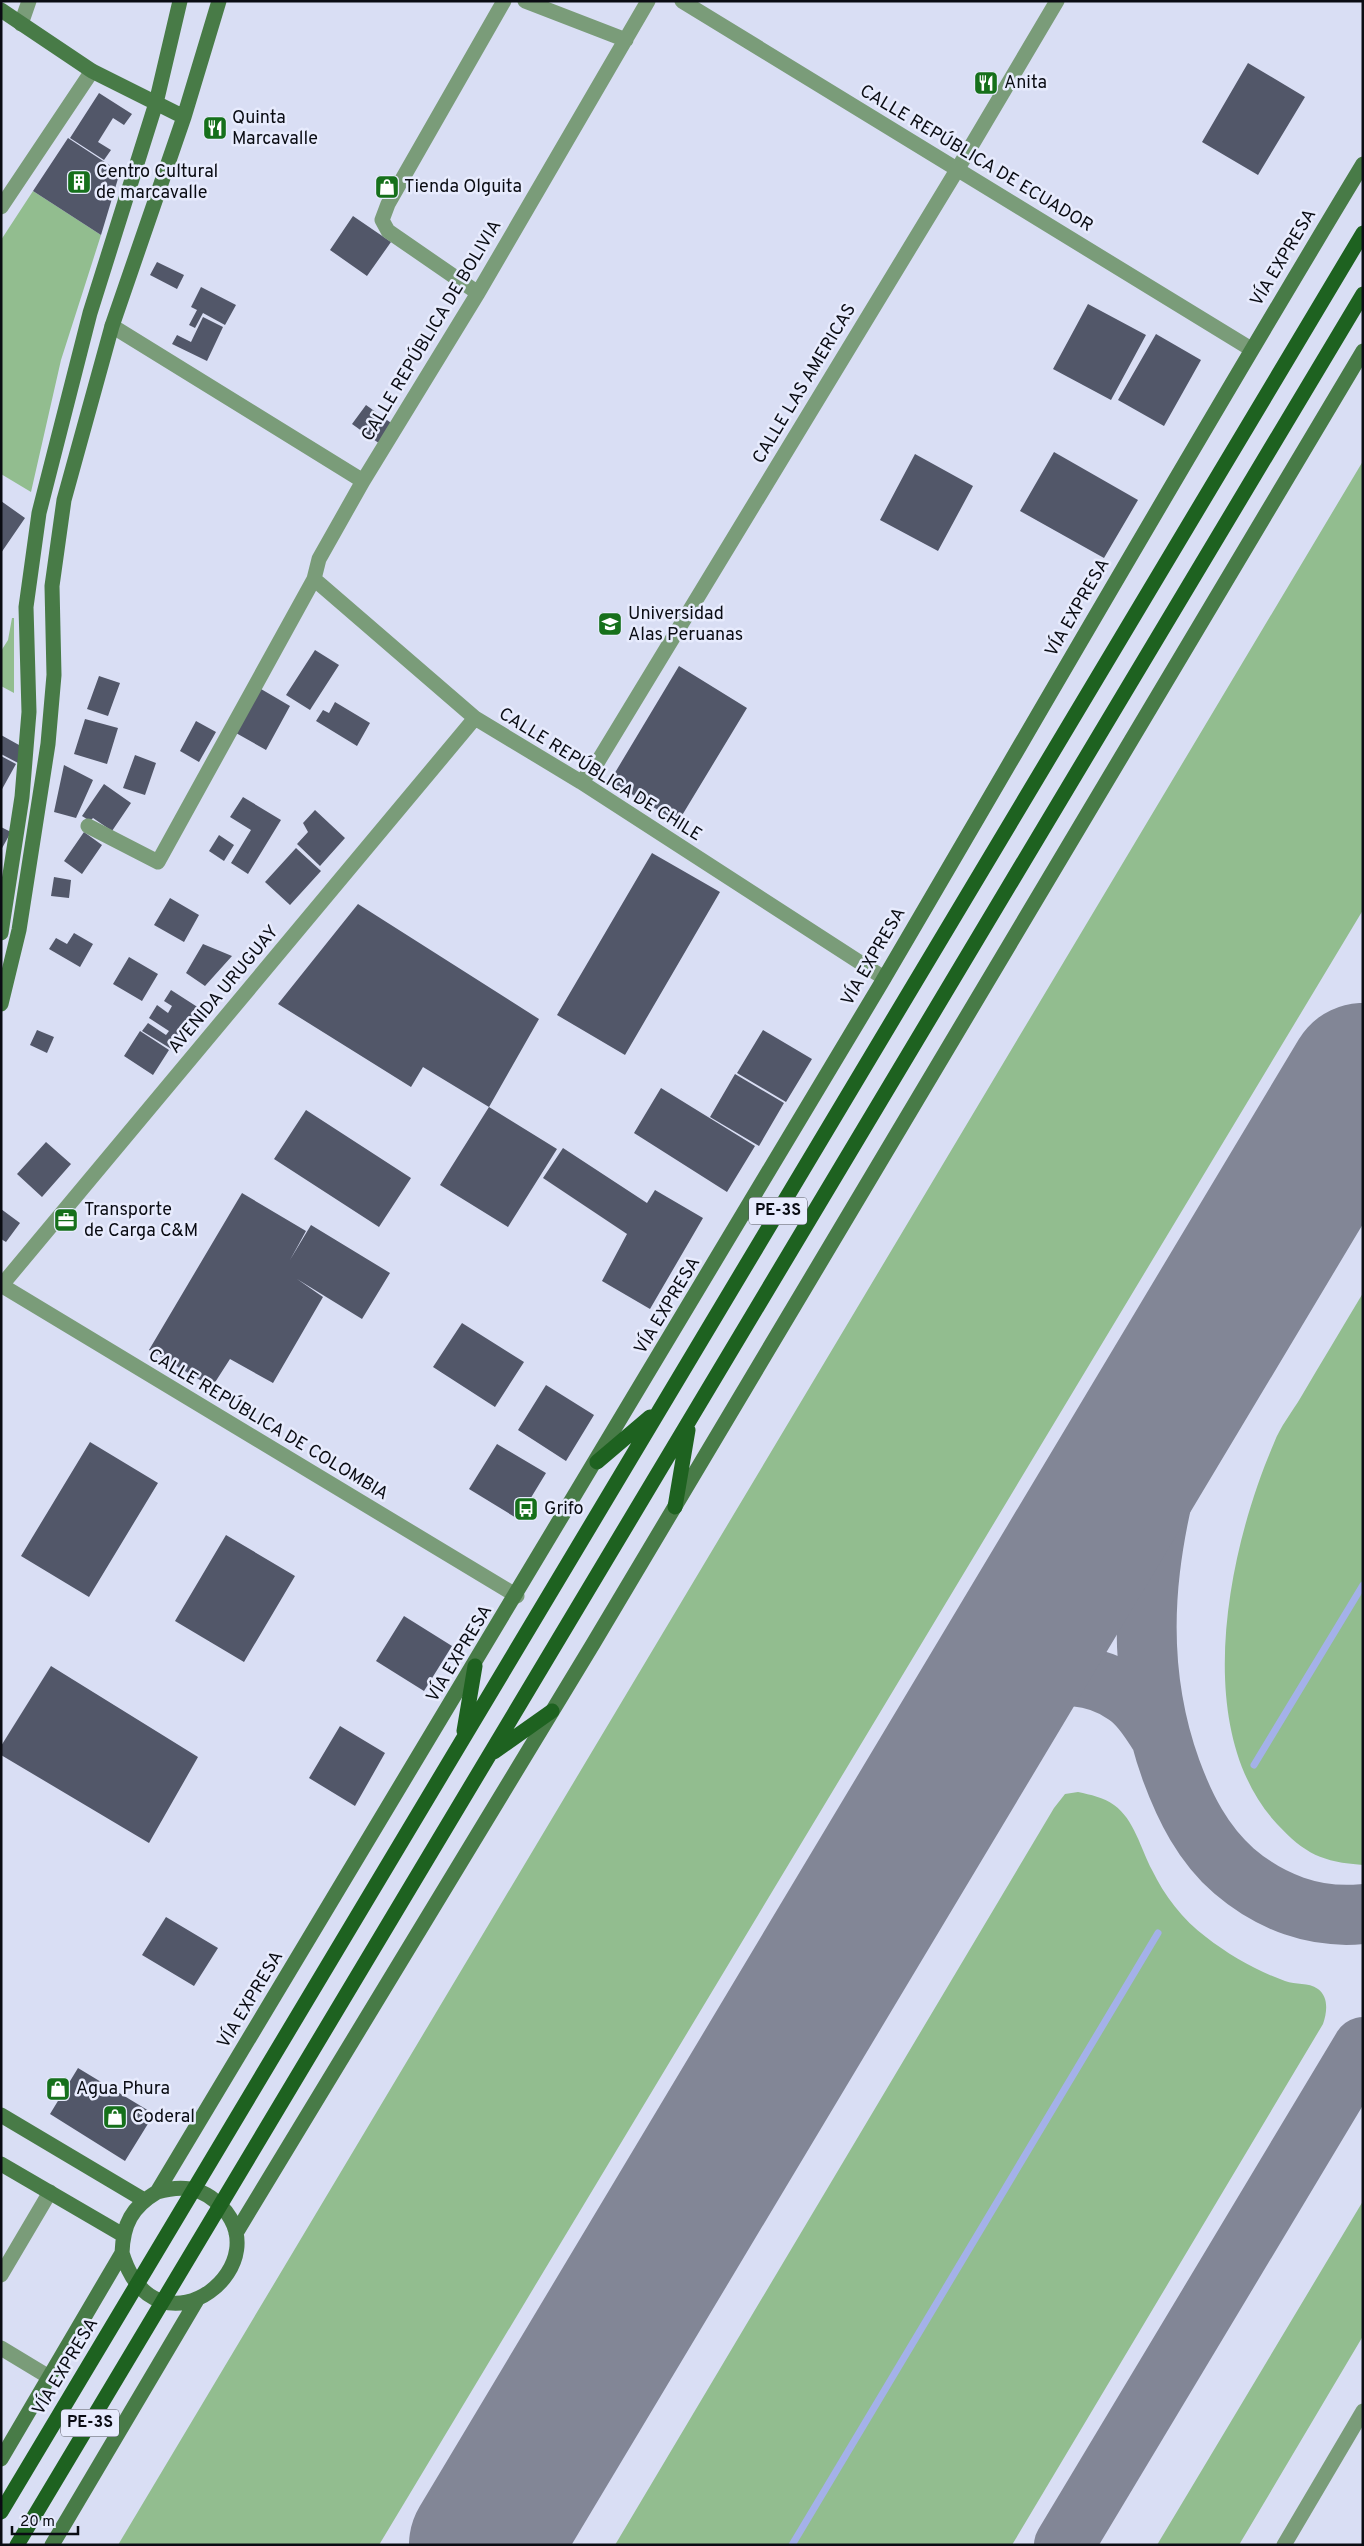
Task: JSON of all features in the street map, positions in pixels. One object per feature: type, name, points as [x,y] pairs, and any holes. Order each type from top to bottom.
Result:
[{"type":"main road","points":[[1,933],[22,797],[29,712],[26,607],[39,513],[90,313],[156,103],[180,1]]},
{"type":"main road","points":[[1,1004],[19,930],[48,744],[54,676],[52,586],[64,500],[112,326],[184,117],[219,1]]},
{"type":"main road","points":[[1,10],[92,71],[184,117]]},
{"type":"main road","name":"VÍA EXPRESA","points":[[1,2459],[122,2253],[122,2235],[134,2210],[151,2196],[475,1666],[884,978],[1251,349],[1363,164]]},
{"type":"main road","name":"VÍA EXPRESA","points":[[1,2512],[1363,233]]},
{"type":"main road","name":"PE-3S","points":[[17,2545],[1363,294]]},
{"type":"main road","points":[[236,2233],[675,1507],[1363,351]]},
{"type":"main road","points":[[597,1462],[661,1408]]},
{"type":"main road","points":[[675,1507],[690,1420]]},
{"type":"main road","points":[[463,1739],[475,1666]]},
{"type":"main road","points":[[489,1756],[552,1710]]},
{"type":"main road","points":[[1,2115],[151,2196],[181,2188],[194,2189],[208,2195],[221,2205],[230,2218],[236,2233],[236,2250],[232,2266],[224,2281],[212,2292],[197,2300],[174,2303],[163,2301],[149,2294],[137,2284],[127,2270],[122,2253]]},
{"type":"main road","points":[[1,2164],[122,2235]]},
{"type":"main road","name":"PE-3S","points":[[52,2545],[197,2300]]},
{"type":"street","points":[[21,24],[29,1]]},
{"type":"street","points":[[478,293],[388,231],[382,220],[388,204],[504,1]]},
{"type":"street","points":[[525,1],[626,40]]},
{"type":"street","name":"CALLE REPÚBLICA DE BOLIVIA","points":[[88,826],[158,862],[314,579],[319,559],[363,481],[478,293],[648,1]]},
{"type":"street","name":"CALLE REPÚBLICA DE ECUADOR","points":[[682,1],[1251,349]]},
{"type":"street","name":"CALLE LAS AMERICAS","points":[[581,782],[597,763],[957,170],[1057,1]]},
{"type":"street","points":[[1,207],[92,71]]},
{"type":"street","points":[[112,326],[363,481]]},
{"type":"street","name":"CALLE REPÚBLICA DE CHILE","points":[[314,579],[475,718],[581,782],[884,978]]},
{"type":"street","name":"AVENIDA URUGUAY","points":[[1,1286],[475,718]]},
{"type":"street","name":"CALLE REPÚBLICA DE COLOMBIA","points":[[1,1286],[517,1596]]},
{"type":"street","points":[[1,2275],[50,2192]]},
{"type":"street","points":[[1,2348],[49,2377]]},
{"type":"street","points":[[1284,2545],[1363,2411]]},
{"type":"green space","points":[[33,191],[101,235],[61,360],[31,492],[1,474],[1,240]]},
{"type":"green space","points":[[1363,461],[1363,910],[379,2545],[118,2545]]},
{"type":"green space","points":[[12,618],[14,618],[14,693],[1,686],[1,651],[8,640]]},
{"type":"green space","points":[[1363,1293],[1363,1865],[1325,1859],[1296,1843],[1277,1824],[1250,1785],[1233,1740],[1226,1690],[1226,1638],[1232,1585],[1243,1534],[1257,1486],[1274,1443]]},
{"type":"green space","points":[[1078,1792],[1106,1800],[1121,1811],[1132,1826],[1162,1889],[1182,1915],[1198,1930],[1224,1950],[1254,1967],[1285,1981],[1310,1985],[1318,1989],[1324,1996],[1326,2010],[1323,2024],[1012,2545],[615,2545],[1054,1808],[1065,1794]]},
{"type":"green space","points":[[1363,2201],[1363,2336],[1239,2545],[1157,2545]]},
{"type":"building","points":[[1248,63],[1305,97],[1258,175],[1202,142]]},
{"type":"building","points":[[99,93],[132,114],[124,125],[113,118],[98,142],[111,150],[104,160],[70,138]]},
{"type":"building","name":"Centro Cultural de marcavalle","points":[[68,138],[120,172],[101,235],[33,191]]},
{"type":"building","points":[[353,216],[391,242],[367,276],[330,250]]},
{"type":"building","points":[[157,262],[184,275],[177,289],[150,275]]},
{"type":"building","points":[[201,287],[236,305],[225,325],[203,313],[195,328],[189,325],[197,310],[191,307]]},
{"type":"building","points":[[1088,304],[1146,335],[1111,400],[1053,369]]},
{"type":"building","points":[[203,317],[223,327],[207,361],[172,344],[177,335],[191,342]]},
{"type":"building","points":[[1156,334],[1201,360],[1164,426],[1118,400]]},
{"type":"building","points":[[366,405],[394,425],[380,444],[352,424]]},
{"type":"building","points":[[1054,452],[1138,500],[1104,558],[1020,511]]},
{"type":"building","points":[[915,454],[973,486],[938,551],[880,520]]},
{"type":"building","points":[[1,501],[25,518],[1,553]]},
{"type":"building","points":[[315,650],[339,665],[310,710],[286,695]]},
{"type":"building","points":[[679,666],[747,708],[678,822],[610,781]]},
{"type":"building","points":[[99,676],[120,683],[108,716],[87,709]]},
{"type":"building","points":[[261,689],[290,706],[266,750],[236,733]]},
{"type":"building","points":[[335,702],[370,723],[357,746],[316,721],[323,710],[329,713]]},
{"type":"building","points":[[85,719],[118,728],[107,764],[74,754]]},
{"type":"building","points":[[196,721],[216,732],[199,762],[180,751]]},
{"type":"building","points":[[1,735],[19,745],[20,764],[1,754]]},
{"type":"building","points":[[135,755],[156,763],[145,795],[123,788]]},
{"type":"building","points":[[1,756],[16,764],[1,791]]},
{"type":"building","points":[[64,765],[93,780],[76,818],[54,812]]},
{"type":"building","points":[[104,784],[131,803],[112,831],[93,818],[90,821],[82,816]]},
{"type":"building","points":[[243,797],[281,820],[248,874],[231,863],[251,830],[230,817]]},
{"type":"building","points":[[315,810],[345,838],[320,866],[297,844],[308,832],[303,823]]},
{"type":"building","points":[[1,827],[11,832],[1,850]]},
{"type":"building","points":[[84,832],[102,845],[82,874],[64,861]]},
{"type":"building","points":[[219,835],[234,845],[224,861],[209,851]]},
{"type":"building","points":[[296,848],[321,871],[290,905],[265,882]]},
{"type":"building","points":[[652,853],[720,892],[625,1055],[557,1015]]},
{"type":"building","points":[[54,877],[71,880],[69,898],[51,896]]},
{"type":"building","points":[[170,898],[199,915],[184,942],[154,925]]},
{"type":"building","points":[[358,904],[539,1019],[489,1107],[423,1067],[411,1087],[278,1004]]},
{"type":"building","points":[[74,933],[93,944],[80,967],[49,949],[56,938],[67,944]]},
{"type":"building","points":[[203,944],[232,956],[205,986],[186,973]]},
{"type":"building","points":[[129,957],[158,974],[142,1001],[113,984]]},
{"type":"building","points":[[171,990],[199,1008],[173,1050],[142,1031],[148,1023],[166,1035],[169,1031],[149,1018],[157,1005],[168,1013],[172,1006],[164,1001]]},
{"type":"building","points":[[37,1030],[54,1037],[47,1053],[30,1045]]},
{"type":"building","points":[[763,1030],[812,1059],[786,1102],[737,1073]]},
{"type":"building","points":[[140,1031],[169,1050],[153,1075],[124,1056]]},
{"type":"building","points":[[735,1074],[784,1103],[759,1146],[710,1117]]},
{"type":"building","points":[[661,1088],[755,1146],[727,1192],[634,1133]]},
{"type":"building","points":[[489,1107],[557,1149],[508,1227],[440,1185]]},
{"type":"building","points":[[306,1110],[411,1178],[379,1227],[274,1159]]},
{"type":"building","points":[[46,1142],[71,1164],[42,1197],[17,1174]]},
{"type":"building","points":[[563,1148],[647,1203],[655,1190],[703,1218],[650,1309],[602,1281],[627,1234],[543,1178]]},
{"type":"building","points":[[242,1193],[306,1231],[290,1260],[311,1225],[390,1273],[362,1319],[297,1279],[323,1297],[273,1383],[230,1359],[212,1387],[149,1350]]},
{"type":"building","points":[[1,1209],[20,1223],[6,1242],[1,1239]]},
{"type":"building","points":[[462,1323],[524,1362],[495,1407],[433,1367]]},
{"type":"building","points":[[546,1385],[594,1415],[566,1461],[518,1430]]},
{"type":"building","points":[[90,1442],[158,1483],[89,1597],[21,1556]]},
{"type":"building","points":[[497,1444],[546,1473],[518,1519],[469,1489]]},
{"type":"building","points":[[226,1535],[295,1576],[244,1662],[175,1621]]},
{"type":"building","points":[[404,1616],[452,1646],[424,1691],[376,1661]]},
{"type":"building","points":[[51,1666],[198,1757],[149,1843],[1,1755],[1,1746]]},
{"type":"building","points":[[340,1726],[385,1753],[355,1806],[309,1778]]},
{"type":"building","points":[[166,1917],[218,1948],[194,1986],[142,1955]]},
{"type":"building","points":[[78,2068],[154,2114],[125,2161],[50,2114]]},
{"type":"waterway","points":[[1254,1765],[1363,1585]]},
{"type":"waterway","points":[[792,2545],[1158,1933]]},
{"type":"taxiway","points":[[1205,1342],[1174,1449],[1152,1554],[1147,1607],[1148,1660],[1155,1715],[1171,1770],[1189,1812],[1213,1849],[1234,1871],[1278,1900],[1294,1906],[1328,1914],[1363,1914]]},
{"type":"taxiway","points":[[968,1736],[992,1708],[1012,1690],[1033,1681],[1061,1676],[1088,1678],[1102,1682],[1126,1695],[1144,1712],[1158,1733]]},
{"type":"taxiway","points":[[1064,2545],[1363,2047]]},
{"type":"runway","points":[[484,2545],[1363,1078]]},
{"type":"place","name":"Anita","points":[[986,83]]},
{"type":"place","name":"Quinta Marcavalle","points":[[215,128]]},
{"type":"place","name":"Centro Cultural de marcavalle","points":[[79,182]]},
{"type":"place","name":"Tienda Olguita","points":[[387,187]]},
{"type":"place","name":"Universidad Alas Peruanas","points":[[610,624]]},
{"type":"place","name":"Transporte de Carga C&M","points":[[66,1220]]},
{"type":"place","name":"Grifo","points":[[526,1509]]},
{"type":"place","name":"Agua Phura","points":[[58,2089]]},
{"type":"place","name":"Coderal","points":[[115,2117]]}]
